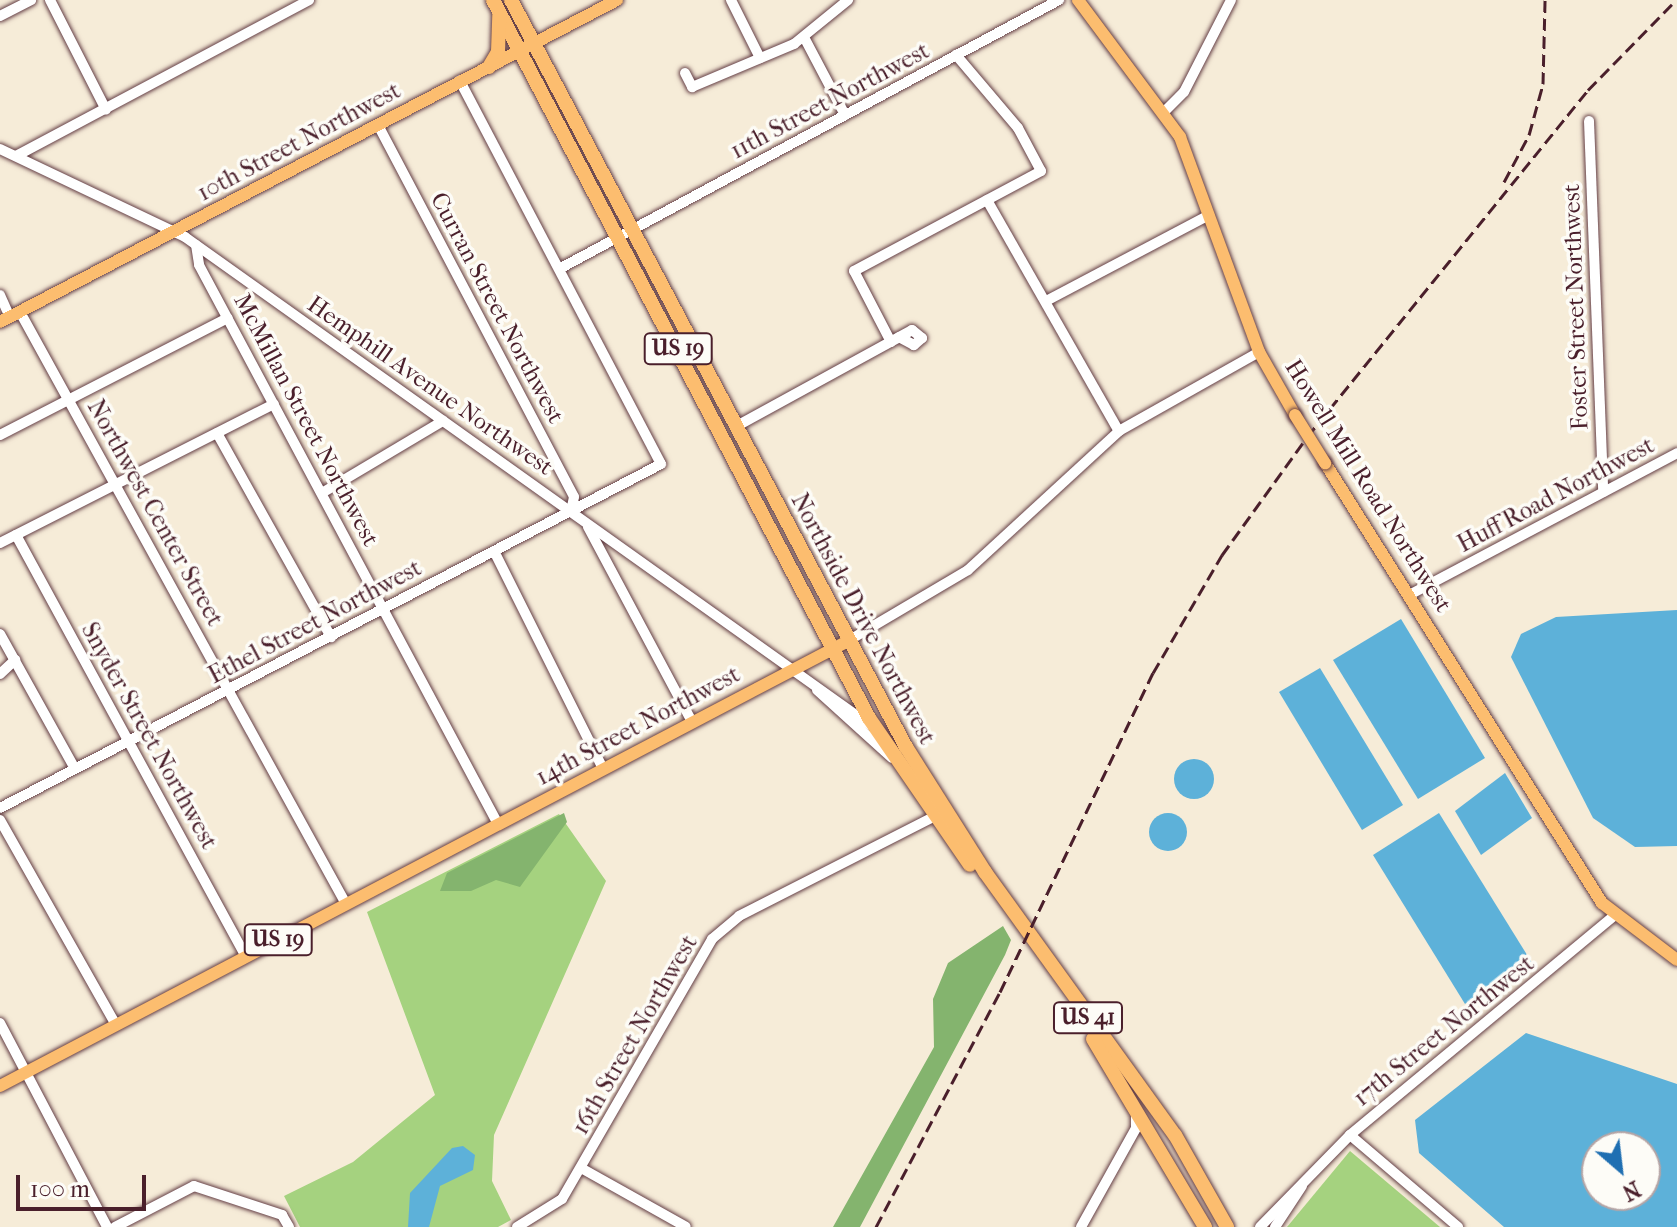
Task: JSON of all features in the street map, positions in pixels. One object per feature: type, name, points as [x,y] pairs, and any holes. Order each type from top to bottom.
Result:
[{"type":"highway","name":"Northside Drive Northwest","points":[[511,0],[527,47]]},
{"type":"highway","name":"Northside Drive Northwest","points":[[496,5],[527,47],[906,747],[985,872],[1175,1135],[1229,1226]]},
{"type":"highway","points":[[489,67],[500,41],[496,5]]},
{"type":"highway","name":"Northside Drive Northwest","points":[[626,234],[683,358],[877,731],[1132,1097],[1205,1227]]},
{"type":"highway","points":[[683,358],[735,427]]},
{"type":"main road","name":"10th Street Northwest","points":[[10,317],[617,0]]},
{"type":"main road","name":"Howell Mill Road Northwest","points":[[1078,0],[1166,110],[1209,215],[1259,352],[1295,415],[1613,917],[1677,960]]},
{"type":"main road","name":"14th Street Northwest","points":[[0,1086],[848,641]]},
{"type":"street","points":[[0,16],[31,0]]},
{"type":"street","points":[[50,0],[106,110]]},
{"type":"street","points":[[16,156],[309,0]]},
{"type":"street","points":[[731,0],[760,58]]},
{"type":"street","points":[[685,73],[692,87],[805,39],[848,0]]},
{"type":"street","name":"11th Street Northwest","points":[[559,269],[1059,0]]},
{"type":"street","points":[[1166,110],[1184,92],[1231,0]]},
{"type":"street","points":[[805,39],[845,115]]},
{"type":"street","points":[[735,427],[895,340],[854,271],[1041,171],[1018,128],[956,55]]},
{"type":"street","points":[[460,81],[559,269]]},
{"type":"street","name":"Foster Street Northwest","points":[[1589,121],[1603,492]]},
{"type":"street","name":"Curran Street Northwest","points":[[378,125],[574,497],[571,511]]},
{"type":"street","name":"Hemphill Avenue Northwest","points":[[0,149],[176,231],[571,511],[790,672],[906,747]]},
{"type":"street","points":[[987,200],[1119,431]]},
{"type":"street","points":[[1046,301],[1209,215]]},
{"type":"street","name":"McMillan Street Northwest","points":[[196,245],[228,318],[498,824]]},
{"type":"street","name":"Ethel Street Northwest","points":[[0,808],[661,464],[559,269]]},
{"type":"street","name":"Northwest Center Street","points":[[0,295],[10,317],[68,400],[116,484],[231,689],[346,904]]},
{"type":"street","points":[[0,435],[228,318]]},
{"type":"street","name":"14th Street Northwest","points":[[848,641],[968,570],[1119,431],[1259,352]]},
{"type":"street","points":[[0,543],[274,404]]},
{"type":"street","points":[[322,493],[443,421]]},
{"type":"street","points":[[217,433],[331,637]]},
{"type":"street","name":"Huff Road Northwest","points":[[1411,594],[1677,453]]},
{"type":"street","points":[[587,525],[692,722]]},
{"type":"street","name":"Snyder Street Northwest","points":[[16,535],[246,956]]},
{"type":"street","points":[[494,551],[603,769]]},
{"type":"street","points":[[0,634],[75,769]]},
{"type":"street","points":[[0,674],[15,660]]},
{"type":"street","name":"Hemphill Avenue Northwest","points":[[817,690],[899,764]]},
{"type":"street","name":"16th Street Northwest","points":[[517,1227],[562,1199],[712,939],[739,916],[935,816]]},
{"type":"street","points":[[0,820],[116,1025]]},
{"type":"street","name":"17th Street Northwest","points":[[1267,1225],[1305,1180],[1350,1135],[1613,917]]},
{"type":"street","points":[[0,1023],[107,1227]]},
{"type":"street","points":[[1081,1227],[1120,1146],[1136,1128],[1132,1097]]},
{"type":"street","points":[[1350,1135],[1458,1227]]},
{"type":"street","points":[[1120,1146],[1156,1136]]},
{"type":"street","points":[[581,1168],[686,1227]]},
{"type":"street","points":[[115,1227],[194,1186],[282,1215],[289,1227]]},
{"type":"street","points":[[1249,1227],[1267,1225]]},
{"type":"green space","points":[[564,813],[567,822],[520,887],[496,880],[471,891],[440,891],[447,873]]},
{"type":"green space","points":[[559,814],[606,881],[494,1135],[492,1181],[511,1220],[498,1227],[300,1227],[284,1196],[353,1162],[435,1095],[367,912]]},
{"type":"green space","points":[[1003,926],[1011,940],[1005,955],[860,1227],[833,1227],[934,1047],[933,999],[948,963]]},
{"type":"green space","points":[[1350,1151],[1440,1227],[1287,1227]]},
{"type":"water","points":[[1677,610],[1677,846],[1635,847],[1593,818],[1511,657],[1521,634],[1556,617]]},
{"type":"water","points":[[1401,619],[1485,758],[1418,799],[1333,660]]},
{"type":"water","points":[[1320,668],[1403,805],[1362,830],[1279,692]]},
{"type":"water","points":[[1194,759],[1208,765],[1214,779],[1208,793],[1194,799],[1180,793],[1174,779],[1180,765]]},
{"type":"water","points":[[1505,773],[1532,818],[1481,855],[1455,811]]},
{"type":"water","points":[[1168,813],[1181,819],[1187,832],[1181,845],[1168,851],[1155,845],[1149,832],[1155,819]]},
{"type":"water","points":[[1439,813],[1532,963],[1465,1004],[1373,855]]},
{"type":"water","points":[[1526,1033],[1677,1084],[1677,1227],[1504,1227],[1419,1153],[1415,1120]]},
{"type":"water","points":[[463,1146],[475,1155],[473,1170],[440,1186],[429,1227],[408,1227],[410,1193],[452,1148]]},
{"type":"railway","points":[[1504,182],[1529,135],[1543,84],[1545,0]]},
{"type":"railway","points":[[876,1227],[1000,992],[1153,673],[1222,555],[1307,437],[1588,90],[1676,0]]}]
